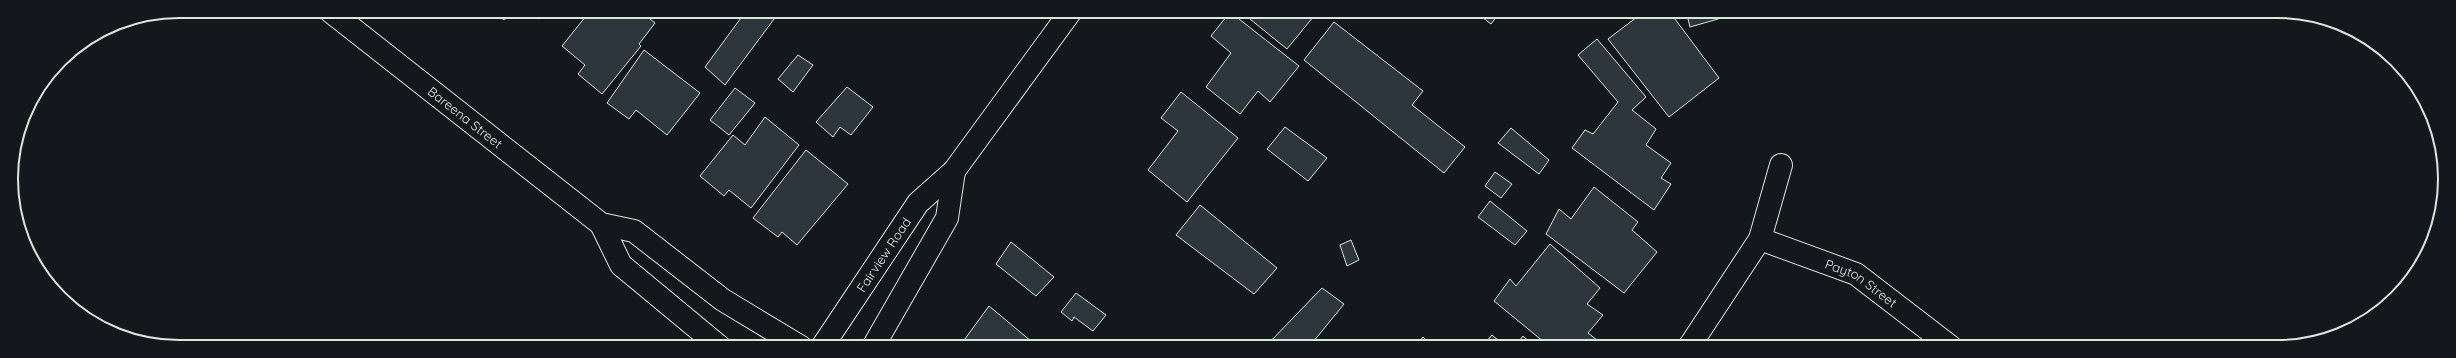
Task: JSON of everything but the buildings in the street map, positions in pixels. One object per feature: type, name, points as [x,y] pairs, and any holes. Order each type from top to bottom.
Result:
[{"type":"street","name":"Bareena Street","points":[[339,18],[601,224],[621,265],[712,340]]},
{"type":"street","name":"Fairview Road","points":[[827,340],[918,203],[954,171],[1066,18]]},
{"type":"street","points":[[1694,340],[1760,239],[1781,165]]},
{"type":"street","name":"Fairview Road","points":[[878,340],[948,218],[954,171]]},
{"type":"street","name":"Bareena Street","points":[[601,224],[634,231],[723,300],[789,340]]},
{"type":"street","name":"Payton Street","points":[[1760,239],[1856,274],[1942,340]]}]
